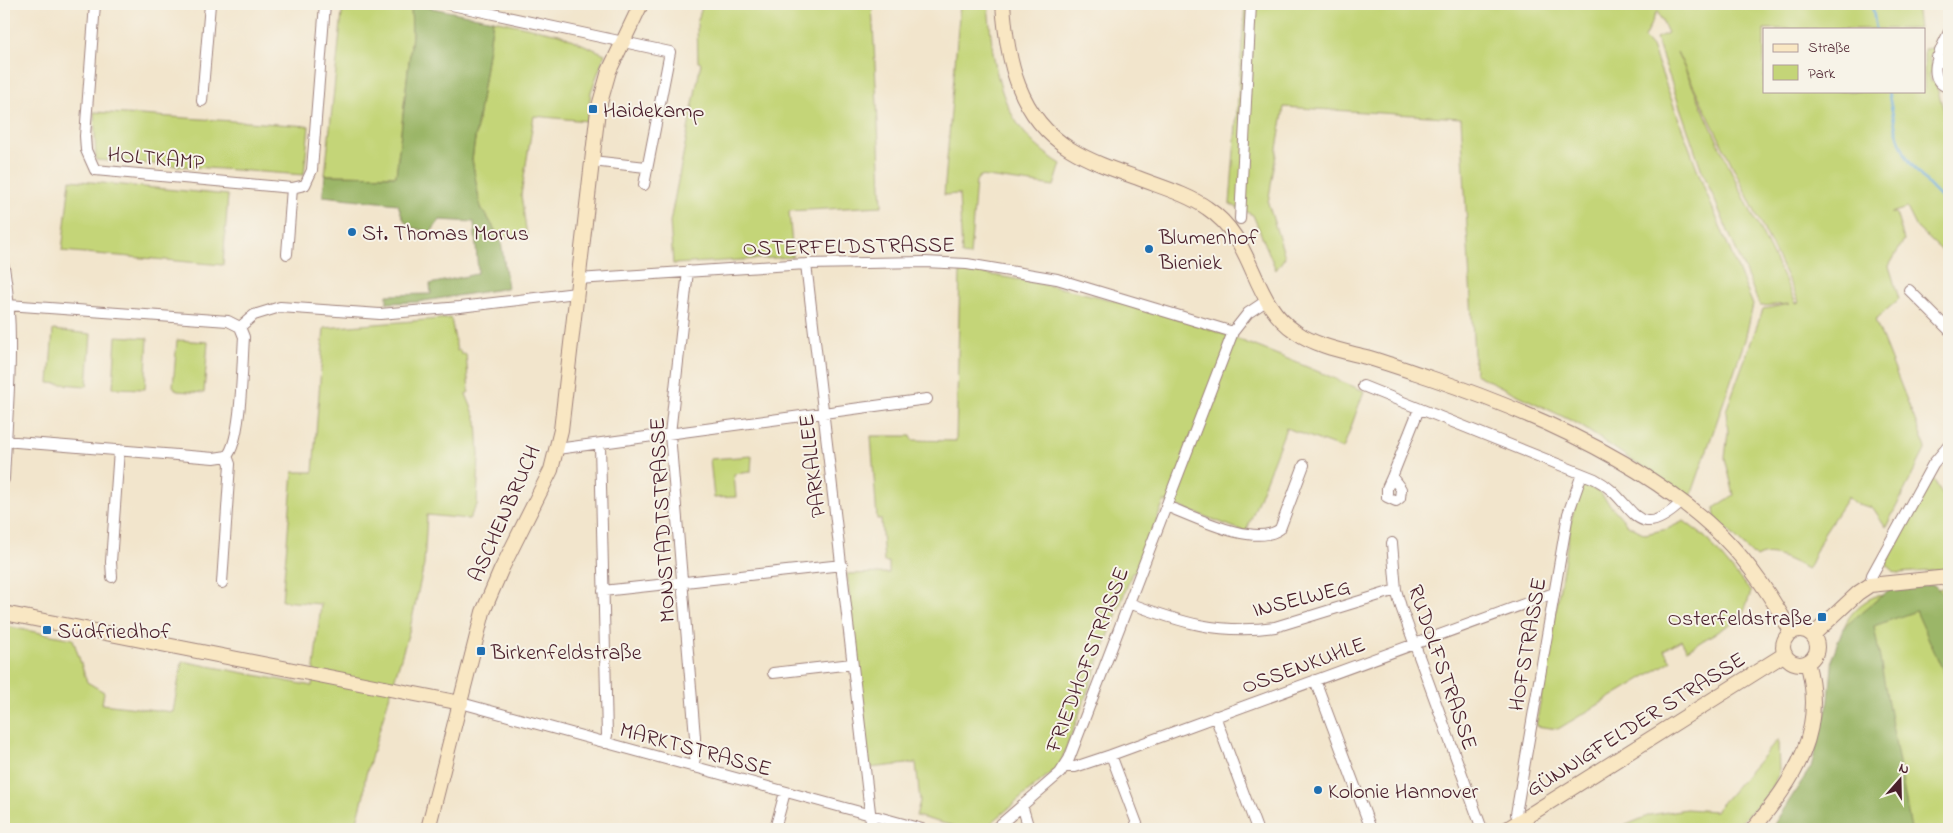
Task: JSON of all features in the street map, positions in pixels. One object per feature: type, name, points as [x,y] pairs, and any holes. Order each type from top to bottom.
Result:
[{"type":"street","name":"HOLTKAMP","points":[[95,4],[85,136],[86,150],[95,170],[292,188]]},
{"type":"street","points":[[202,101],[210,4]]},
{"type":"street","points":[[287,254],[292,188],[305,185],[312,170],[325,4]]},
{"type":"street","points":[[447,4],[670,52],[644,185]]},
{"type":"street","name":"ASCHENBRUCH","points":[[428,829],[488,598],[542,490],[557,449],[592,161],[604,85],[641,4]]},
{"type":"street","points":[[1004,4],[1013,71],[1024,101],[1037,119],[1052,136],[1090,160],[1183,195],[1215,213],[1240,242],[1266,301],[1286,324],[1306,339],[1430,377],[1512,408],[1611,457],[1682,502],[1705,520],[1742,558],[1762,584],[1792,632]]},
{"type":"street","points":[[1240,219],[1251,4]]},
{"type":"street","points":[[1949,32],[1936,57],[1935,66],[1939,80],[1949,88]]},
{"type":"street","points":[[1936,57],[1949,66]]},
{"type":"street","points":[[592,161],[646,167]]},
{"type":"street","name":"OSTERFELDSTRASSE","points":[[240,327],[254,315],[280,307],[380,314],[460,307],[577,286],[688,271],[806,264],[924,262],[967,264],[1057,279],[1233,332]]},
{"type":"street","name":"PARKALLEE","points":[[806,264],[872,829]]},
{"type":"street","points":[[4,267],[8,305],[4,479]]},
{"type":"street","name":"MONSTADTSTRASSE","points":[[688,271],[670,434],[695,737],[693,767]]},
{"type":"street","points":[[1909,290],[1949,330]]},
{"type":"street","name":"FRIEDHOFSTRASSE","points":[[995,829],[1070,760],[1233,332],[1248,313],[1266,301]]},
{"type":"street","points":[[5,441],[214,458],[227,456],[231,451],[238,418],[244,337],[240,327],[228,321],[8,305]]},
{"type":"street","points":[[1363,386],[1582,474],[1608,487],[1640,520],[1649,523],[1664,518],[1682,502]]},
{"type":"street","points":[[557,449],[600,445],[927,399]]},
{"type":"street","points":[[1392,477],[1419,409]]},
{"type":"street","points":[[600,445],[607,735],[605,743]]},
{"type":"street","points":[[1870,585],[1872,575],[1904,515],[1933,464],[1949,446]]},
{"type":"street","points":[[112,577],[111,562],[119,450]]},
{"type":"street","points":[[222,583],[230,464],[227,456]]},
{"type":"street","points":[[1166,506],[1245,535],[1276,532],[1280,529],[1304,465]]},
{"type":"street","name":"HOFSTRASSE","points":[[1520,821],[1516,814],[1568,514],[1582,474]]},
{"type":"street","name":"RUDOLFSTRASSE","points":[[1392,543],[1396,590],[1413,643],[1482,829]]},
{"type":"street","points":[[603,591],[842,565]]},
{"type":"street","points":[[1813,635],[1858,593],[1870,585],[1949,578]]},
{"type":"street","name":"INSELWEG","points":[[1129,603],[1181,622],[1208,628],[1255,630],[1275,627],[1396,590]]},
{"type":"street","name":"OSSENKUHLE","points":[[1064,767],[1076,767],[1112,755],[1413,643],[1554,593]]},
{"type":"street","points":[[4,613],[461,703]]},
{"type":"street","points":[[1803,630],[1813,635],[1817,649],[1813,658],[1808,662],[1795,662],[1785,654],[1785,641],[1792,632],[1803,630]]},
{"type":"street","name":"GÜNNIGFELDER STRASSE","points":[[1507,829],[1785,654]]},
{"type":"street","points":[[1753,829],[1796,773],[1808,742],[1812,720],[1813,696],[1808,662]]},
{"type":"street","points":[[773,673],[852,664]]},
{"type":"street","points":[[1315,680],[1371,829]]},
{"type":"street","name":"MARKTSTRASSE","points":[[461,703],[922,829]]},
{"type":"street","points":[[1215,716],[1257,829]]},
{"type":"street","points":[[1112,755],[1139,829]]},
{"type":"street","points":[[775,829],[786,792]]},
{"type":"street","points":[[1022,806],[1029,829]]},
{"type":"green space","points":[[343,4],[411,4],[412,35],[396,176],[325,175]]},
{"type":"green space","points":[[411,4],[493,20],[472,159],[481,211],[484,211],[501,241],[508,288],[417,302],[387,303],[387,295],[431,294],[430,284],[476,274],[478,271],[474,222],[440,220],[431,232],[408,225],[398,204],[323,196],[325,175],[396,176],[412,35]]},
{"type":"green space","points":[[703,4],[872,4],[882,206],[789,211],[793,257],[673,264],[670,222],[701,63],[698,62],[697,23]]},
{"type":"green space","points":[[960,4],[988,4],[997,74],[1012,114],[1024,132],[1040,149],[1061,164],[1054,186],[980,176],[976,181],[970,256],[962,255],[959,194],[944,195]]},
{"type":"green space","points":[[1245,4],[1853,4],[1856,6],[1856,4],[1916,4],[1919,28],[1763,28],[1763,92],[1926,92],[1926,49],[1934,48],[1929,58],[1933,72],[1929,74],[1931,82],[1935,81],[1949,128],[1949,257],[1917,228],[1907,208],[1891,213],[1896,213],[1904,240],[1889,266],[1899,299],[1875,320],[1926,448],[1886,527],[1873,508],[1854,503],[1848,497],[1824,533],[1808,569],[1775,555],[1762,555],[1756,558],[1715,517],[1714,508],[1734,495],[1725,458],[1728,432],[1726,411],[1763,309],[1790,304],[1760,306],[1701,168],[1656,38],[1668,33],[1657,11],[1644,38],[1652,47],[1705,190],[1753,305],[1745,340],[1690,499],[1578,424],[1475,374],[1461,118],[1284,107],[1268,203],[1285,257],[1276,270],[1253,215],[1230,204]],"holes":[[[1677,52],[1799,302],[1796,303],[1733,175]]]},
{"type":"green space","points":[[493,20],[559,34],[605,54],[591,92],[587,121],[534,116],[521,195],[527,236],[499,237],[484,211],[481,211],[472,159]]},
{"type":"green space","points":[[94,112],[309,126],[304,175],[96,160]]},
{"type":"green space","points":[[70,180],[228,195],[223,265],[62,251]]},
{"type":"green space","points":[[960,270],[1027,281],[1128,304],[1194,324],[1244,342],[1364,391],[1343,449],[1286,428],[1246,532],[1164,501],[1137,572],[1132,573],[1060,765],[984,829],[965,829],[916,816],[920,801],[916,763],[869,768],[847,574],[889,573],[889,562],[884,562],[881,519],[877,519],[871,436],[911,436],[912,440],[956,441]]},
{"type":"green space","points":[[451,318],[457,351],[460,350],[461,354],[466,354],[469,392],[466,394],[477,421],[479,455],[477,505],[469,519],[427,515],[424,565],[410,628],[365,778],[364,795],[355,829],[4,829],[4,626],[73,639],[87,682],[104,692],[102,704],[173,712],[182,661],[312,686],[321,604],[282,601],[293,472],[313,472],[324,328]]},
{"type":"green space","points":[[53,330],[91,334],[87,386],[49,383]]},
{"type":"green space","points":[[116,336],[148,338],[145,389],[113,388]]},
{"type":"green space","points":[[177,340],[208,342],[204,393],[177,391],[173,386]]},
{"type":"green space","points":[[752,456],[751,472],[734,474],[736,497],[714,498],[710,459]]},
{"type":"green space","points":[[1931,477],[1938,487],[1946,509],[1949,533],[1949,570],[1896,573],[1886,564]]},
{"type":"green space","points":[[1582,484],[1599,492],[1628,525],[1645,534],[1667,529],[1684,521],[1705,537],[1751,592],[1742,617],[1687,650],[1681,640],[1664,650],[1671,661],[1558,729],[1536,726],[1572,517]]},
{"type":"green space","points":[[1934,585],[1949,600],[1949,684],[1916,611],[1874,626],[1911,829],[1771,829],[1811,767],[1829,700],[1833,655],[1843,628],[1891,588]]},
{"type":"green space","points":[[1943,588],[1949,602],[1949,829],[1830,829],[1823,730],[1824,719],[1844,716],[1841,638],[1845,624],[1858,607],[1876,596]]},
{"type":"green space","points":[[1778,739],[1779,774],[1766,796],[1734,829],[1617,829],[1650,815],[1686,809],[1715,811]]},
{"type":"waterway","points":[[1872,4],[1876,28]]},
{"type":"waterway","points":[[1888,92],[1895,126],[1908,159],[1949,206]]},
{"type":"place","name":"Haidekamp","points":[[593,109]]},
{"type":"place","name":"St. Thomas Morus","points":[[352,232]]},
{"type":"place","name":"Blumenhof Bieniek","points":[[1149,249]]},
{"type":"place","name":"Osterfeldstraße","points":[[1822,617]]},
{"type":"place","name":"Südfriedhof","points":[[47,630]]},
{"type":"place","name":"Birkenfeldstraße","points":[[481,651]]},
{"type":"place","name":"Kolonie Hannover","points":[[1318,790]]}]
